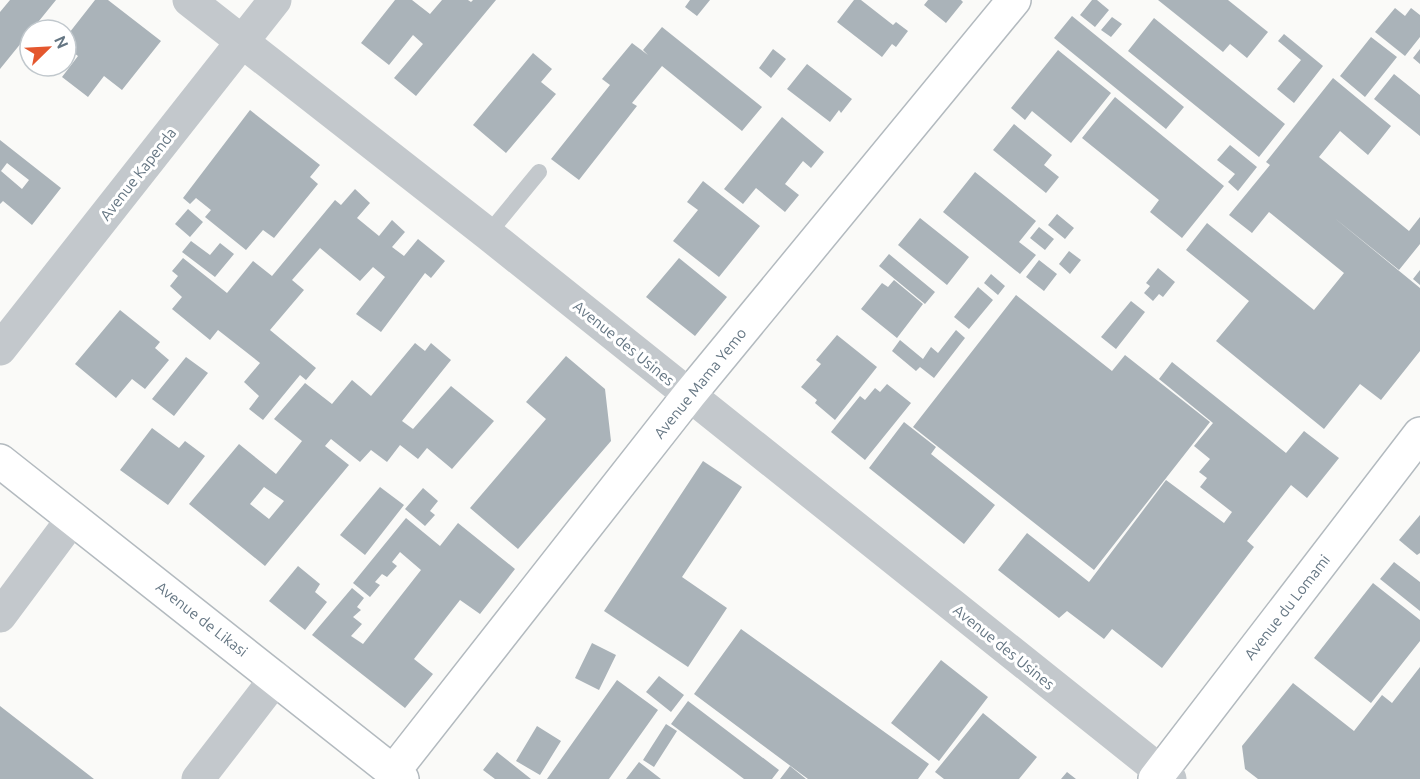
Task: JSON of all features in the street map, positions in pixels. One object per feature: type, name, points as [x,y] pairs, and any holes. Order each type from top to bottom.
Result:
[{"type":"main road","name":"Avenue Mama Yemo","points":[[398,775],[689,394],[1014,0]]},
{"type":"main road","name":"Avenue du Lomami","points":[[1162,777],[1420,434]]},
{"type":"main road","name":"Avenue de Likasi","points":[[0,460],[398,775]]},
{"type":"street","name":"Avenue des Usines","points":[[189,0],[689,394],[1162,777]]},
{"type":"street","name":"Avenue Kapenda","points":[[0,349],[275,0]]},
{"type":"street","points":[[0,616],[73,518]]},
{"type":"street","points":[[198,779],[276,678]]},
{"type":"lane","points":[[488,234],[539,172]]},
{"type":"building","points":[[10,0],[56,0],[41,18],[18,18],[18,47],[0,69],[0,12]]},
{"type":"building","points":[[95,0],[108,0],[161,41],[122,90],[104,76],[88,97],[63,78],[78,78],[78,22]]},
{"type":"building","points":[[395,0],[412,0],[430,14],[442,0],[471,2],[473,0],[496,0],[416,96],[394,78],[423,44],[413,35],[389,65],[361,43]]},
{"type":"building","points":[[690,0],[710,0],[697,16],[685,7]]},
{"type":"building","points":[[854,0],[861,0],[893,25],[896,22],[908,31],[896,47],[892,44],[882,57],[837,22]]},
{"type":"building","points":[[928,0],[961,0],[963,2],[946,23],[924,5]]},
{"type":"building","points":[[1092,0],[1097,0],[1109,10],[1095,27],[1080,15]]},
{"type":"building","points":[[1158,0],[1228,0],[1268,32],[1247,58],[1230,44],[1223,52]]},
{"type":"building","points":[[1395,8],[1405,16],[1411,8],[1420,15],[1420,37],[1405,56],[1375,32]]},
{"type":"building","points":[[1072,16],[1184,107],[1166,129],[1054,38]]},
{"type":"building","points":[[1112,17],[1122,24],[1111,37],[1101,30]]},
{"type":"building","points":[[1154,18],[1285,124],[1259,157],[1128,51]]},
{"type":"building","points":[[662,27],[762,107],[742,131],[662,66],[632,103],[637,106],[579,180],[551,159],[610,85],[602,79],[632,43],[648,55],[643,50]]},
{"type":"building","points":[[1284,34],[1323,66],[1294,103],[1277,89],[1301,60],[1278,41]]},
{"type":"building","points":[[1371,37],[1397,57],[1365,97],[1340,76]]},
{"type":"building","points":[[773,49],[786,59],[771,78],[759,68]]},
{"type":"building","points":[[1420,49],[1420,64],[1413,58]]},
{"type":"building","points":[[1058,50],[1111,93],[1071,143],[1032,111],[1025,120],[1011,108]]},
{"type":"building","points":[[533,53],[552,69],[541,82],[556,94],[506,153],[473,125]]},
{"type":"building","points":[[807,64],[852,99],[830,122],[787,89]]},
{"type":"building","points":[[1394,74],[1420,95],[1420,136],[1374,99]]},
{"type":"building","points":[[1333,78],[1391,126],[1368,155],[1340,131],[1319,157],[1409,231],[1420,217],[1420,244],[1399,270],[1332,216],[1420,288],[1420,351],[1381,400],[1360,384],[1324,429],[1216,341],[1249,301],[1186,250],[1207,223],[1314,310],[1344,273],[1269,212],[1252,233],[1229,215],[1270,165],[1266,162]]},
{"type":"building","points":[[1115,97],[1224,186],[1182,238],[1150,212],[1159,200],[1082,138]]},
{"type":"building","points":[[250,110],[320,165],[310,177],[318,184],[274,238],[263,230],[246,250],[205,217],[211,210],[196,198],[190,204],[183,198]]},
{"type":"building","points":[[782,117],[824,152],[811,168],[803,161],[785,184],[799,195],[785,212],[756,188],[743,204],[724,189]]},
{"type":"building","points":[[1014,124],[1052,155],[1044,165],[1059,177],[1046,193],[993,150]]},
{"type":"building","points":[[0,140],[61,188],[32,225],[3,201],[0,204]],"holes":[[[7,163],[29,180],[22,189],[1,171]]]},
{"type":"building","points":[[1230,145],[1257,167],[1238,191],[1228,182],[1235,174],[1217,160]]},
{"type":"building","points":[[975,172],[1036,221],[1019,242],[1036,255],[1020,274],[943,212]]},
{"type":"building","points":[[703,181],[760,226],[719,277],[673,241],[698,210],[687,202]]},
{"type":"building","points":[[355,189],[370,203],[357,218],[379,236],[392,220],[405,232],[392,247],[404,256],[418,239],[445,261],[431,278],[425,273],[381,332],[356,314],[385,277],[373,267],[360,281],[320,248],[292,280],[304,290],[270,330],[316,368],[306,380],[300,375],[263,420],[249,409],[259,396],[244,382],[260,363],[218,330],[210,340],[172,309],[182,297],[170,286],[178,276],[172,271],[183,258],[227,293],[253,261],[272,276],[335,200],[341,205]]},
{"type":"building","points":[[188,209],[203,222],[190,237],[175,224]]},
{"type":"building","points":[[1057,214],[1074,228],[1065,239],[1048,225]]},
{"type":"building","points":[[920,218],[969,257],[947,285],[898,245]]},
{"type":"building","points":[[1039,227],[1054,239],[1045,250],[1030,238]]},
{"type":"building","points":[[191,241],[210,255],[220,243],[234,254],[215,277],[182,252]]},
{"type":"building","points":[[1069,251],[1081,260],[1070,274],[1059,264]]},
{"type":"building","points":[[889,254],[935,292],[925,304],[879,266]]},
{"type":"building","points":[[679,258],[727,297],[695,336],[646,297]]},
{"type":"building","points":[[1039,260],[1057,274],[1044,291],[1026,277]]},
{"type":"building","points":[[1158,268],[1175,282],[1163,297],[1159,294],[1153,301],[1144,293],[1150,286],[1146,283]]},
{"type":"building","points":[[1420,270],[1420,285],[1413,279]]},
{"type":"building","points":[[991,274],[1005,286],[998,295],[984,283]]},
{"type":"building","points":[[894,280],[923,304],[897,338],[861,309],[882,283],[888,287]]},
{"type":"building","points":[[978,287],[993,300],[969,329],[954,317]]},
{"type":"building","points":[[1016,295],[1112,371],[1125,355],[1210,422],[1094,570],[913,427]]},
{"type":"building","points":[[1131,301],[1145,312],[1116,349],[1101,337]]},
{"type":"building","points":[[120,310],[160,342],[155,348],[169,360],[145,389],[132,379],[116,398],[75,364]]},
{"type":"building","points":[[956,330],[965,338],[934,378],[920,367],[916,371],[892,351],[900,340],[923,359],[931,347],[938,353]]},
{"type":"building","points":[[837,335],[877,367],[835,420],[815,403],[817,400],[801,387],[821,364],[816,360]]},
{"type":"building","points":[[415,343],[425,351],[431,343],[451,360],[402,421],[413,429],[451,386],[494,421],[452,469],[427,448],[418,459],[400,445],[387,462],[371,450],[360,462],[331,439],[325,446],[349,465],[265,566],[189,504],[239,444],[276,474],[302,441],[274,419],[305,383],[332,404],[352,380],[371,396]],"holes":[[[264,487],[284,501],[269,519],[250,504]]]},
{"type":"building","points":[[566,356],[605,389],[611,441],[518,549],[470,508],[546,419],[526,402]]},
{"type":"building","points":[[186,357],[208,373],[174,416],[152,399]]},
{"type":"building","points":[[1172,362],[1286,453],[1304,431],[1339,458],[1307,498],[1291,485],[1247,541],[1254,547],[1162,668],[1112,629],[1104,639],[1067,611],[1059,618],[998,570],[1027,533],[1089,582],[1166,480],[1224,523],[1232,512],[1200,487],[1207,478],[1199,472],[1210,459],[1194,446],[1213,423],[1159,379]]},
{"type":"building","points":[[887,384],[911,403],[865,460],[831,432],[860,396],[865,400],[875,388],[880,392]]},
{"type":"building","points":[[904,422],[936,447],[931,454],[995,505],[964,544],[869,468]]},
{"type":"building","points":[[152,428],[179,448],[185,441],[205,456],[168,505],[120,470]]},
{"type":"building","points":[[703,461],[742,487],[682,577],[727,608],[688,667],[604,611]]},
{"type":"building","points":[[380,487],[404,505],[365,555],[340,535]]},
{"type":"building","points":[[423,488],[438,501],[430,511],[435,515],[425,526],[405,509]]},
{"type":"building","points":[[1420,515],[1420,553],[1417,555],[1399,540]]},
{"type":"building","points":[[406,518],[440,546],[458,523],[515,569],[480,614],[460,600],[414,659],[433,674],[405,708],[312,635],[352,588],[364,598],[357,607],[361,610],[353,617],[362,624],[351,636],[363,644],[421,570],[400,552],[392,562],[397,566],[387,577],[382,574],[375,582],[380,585],[370,597],[353,583]]},
{"type":"building","points":[[1394,562],[1420,582],[1420,611],[1380,579]]},
{"type":"building","points":[[298,566],[320,584],[315,592],[327,602],[305,630],[269,601]]},
{"type":"building","points":[[1373,583],[1420,620],[1420,641],[1371,703],[1314,658]]},
{"type":"building","points":[[741,629],[929,764],[918,779],[808,779],[694,694]]},
{"type":"building","points":[[592,643],[616,655],[599,690],[575,678]]},
{"type":"building","points":[[941,660],[988,697],[939,761],[891,723]]},
{"type":"building","points":[[1420,667],[1420,779],[1258,779],[1245,769],[1242,746],[1293,683],[1354,731],[1382,695],[1392,703]]},
{"type":"building","points":[[659,676],[684,695],[671,712],[646,692]]},
{"type":"building","points":[[617,680],[658,710],[609,779],[547,779]]},
{"type":"building","points":[[688,701],[779,770],[772,779],[744,779],[671,724]]},
{"type":"building","points":[[0,706],[94,779],[0,779]]},
{"type":"building","points":[[983,713],[1037,757],[1019,779],[944,779],[935,772]]},
{"type":"building","points":[[666,724],[677,731],[654,767],[643,760]]},
{"type":"building","points":[[537,726],[561,741],[540,775],[516,761]]},
{"type":"building","points":[[497,752],[531,779],[495,779],[483,770]]},
{"type":"building","points":[[639,762],[661,779],[626,779]]},
{"type":"building","points":[[790,766],[806,779],[780,779]]},
{"type":"building","points":[[1067,772],[1076,779],[1061,779]]}]
